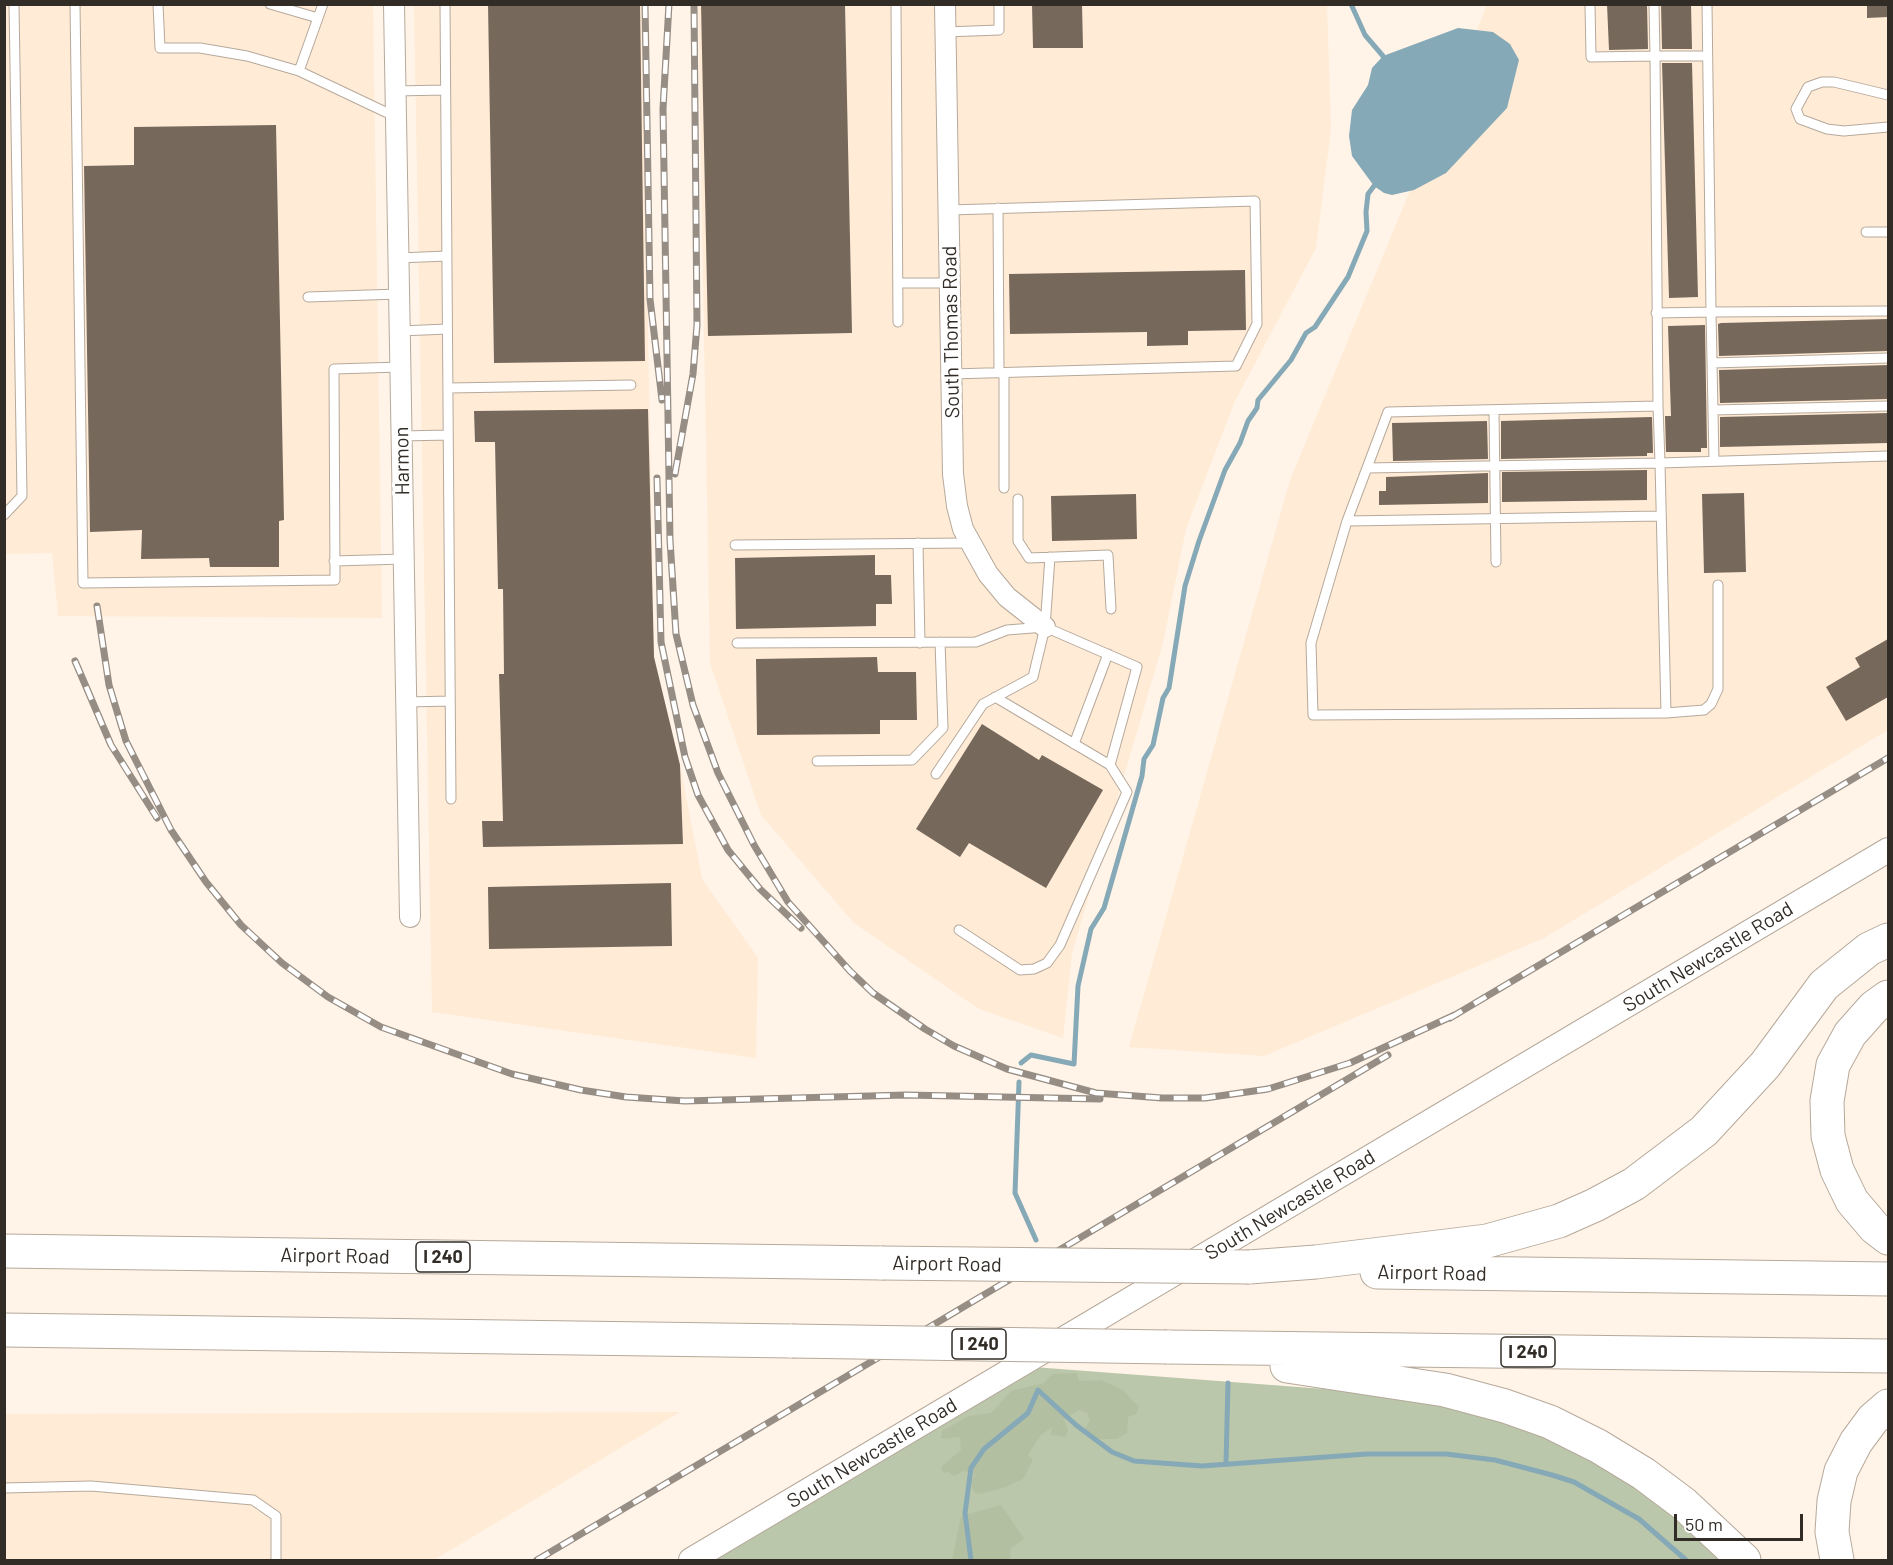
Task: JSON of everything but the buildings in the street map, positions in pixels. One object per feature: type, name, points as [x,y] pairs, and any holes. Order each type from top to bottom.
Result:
[{"type":"highway","points":[[1312,1266],[1510,1236],[1558,1221],[1634,1184],[1680,1151],[1735,1101],[1765,1065],[1824,985],[1869,949],[1888,940]]},
{"type":"highway","points":[[1888,997],[1874,1007],[1850,1034],[1833,1065],[1827,1101],[1828,1136],[1837,1170],[1852,1201],[1875,1228],[1888,1238]]},
{"type":"highway","name":"Airport Road","points":[[4,1251],[882,1263],[1312,1266],[1888,1279]]},
{"type":"highway","name":"I 240","points":[[4,1330],[1888,1356]]},
{"type":"highway","points":[[1167,1347],[1445,1390],[1505,1406],[1550,1422],[1598,1446],[1644,1474],[1684,1504],[1744,1560]]},
{"type":"highway","points":[[1837,1560],[1832,1532],[1834,1501],[1841,1471],[1867,1427],[1888,1406]]},
{"type":"street","name":"Harmon","points":[[394,4],[410,917]]},
{"type":"street","name":"South Thomas Road","points":[[945,4],[953,474],[957,506],[969,543],[988,574],[1007,597],[1045,627]]},
{"type":"street","name":"South Newcastle Road","points":[[691,1560],[1888,850]]},
{"type":"lane","points":[[4,515],[22,496],[14,4]]},
{"type":"lane","points":[[75,4],[82,583],[335,580],[334,369],[400,367]]},
{"type":"lane","points":[[158,4],[160,48],[200,48],[247,56],[299,71],[396,117]]},
{"type":"lane","points":[[270,4],[318,18]]},
{"type":"lane","points":[[299,71],[323,4]]},
{"type":"lane","points":[[445,4],[452,799]]},
{"type":"lane","points":[[896,4],[898,322]]},
{"type":"lane","points":[[945,32],[999,30],[999,4]]},
{"type":"lane","points":[[1590,4],[1591,57],[1707,56]]},
{"type":"lane","points":[[1654,4],[1656,313],[1666,712]]},
{"type":"lane","points":[[1707,4],[1714,461]]},
{"type":"lane","points":[[1888,95],[1834,82],[1822,82],[1808,87],[1796,109],[1800,119],[1827,129],[1888,127]]},
{"type":"lane","points":[[395,91],[445,90]]},
{"type":"lane","points":[[949,210],[1255,201],[1257,324],[1236,366],[951,374]]},
{"type":"lane","points":[[998,208],[1004,488]]},
{"type":"lane","points":[[1866,232],[1888,232]]},
{"type":"lane","points":[[398,258],[447,256]]},
{"type":"lane","points":[[898,283],[950,283]]},
{"type":"lane","points":[[308,297],[399,294]]},
{"type":"lane","points":[[1656,313],[1888,311]]},
{"type":"lane","points":[[400,331],[447,329]]},
{"type":"lane","points":[[1712,363],[1888,358]]},
{"type":"lane","points":[[448,388],[631,386]]},
{"type":"lane","points":[[1658,406],[1388,412],[1347,521],[1311,643],[1313,715],[1704,710],[1711,704],[1718,689],[1718,585]]},
{"type":"lane","points":[[1713,410],[1888,406]]},
{"type":"lane","points":[[1494,410],[1496,562]]},
{"type":"lane","points":[[402,436],[448,435]]},
{"type":"lane","points":[[1367,468],[1888,456]]},
{"type":"lane","points":[[1018,499],[1018,541],[1029,558],[1108,555],[1112,609]]},
{"type":"lane","points":[[1347,521],[1661,516]]},
{"type":"lane","points":[[918,543],[920,642]]},
{"type":"lane","points":[[735,545],[969,543]]},
{"type":"lane","points":[[936,774],[983,704],[1033,677],[1045,627],[1050,557]]},
{"type":"lane","points":[[334,561],[404,559]]},
{"type":"lane","points":[[737,643],[976,642],[1008,630],[1045,627],[1137,667],[1110,765]]},
{"type":"lane","points":[[817,761],[912,760],[943,728],[940,642]]},
{"type":"lane","points":[[1074,744],[1108,654]]},
{"type":"lane","points":[[958,930],[1020,970],[1034,969],[1047,963],[1060,945],[1127,792],[1110,765],[995,697]]},
{"type":"lane","points":[[407,702],[450,701]]},
{"type":"lane","points":[[4,1488],[91,1486],[253,1500],[276,1516],[276,1560]]},
{"type":"shaded area","points":[[4,5],[373,5],[382,618],[58,616],[52,553],[5,554]]},
{"type":"shaded area","points":[[414,5],[642,5],[654,657],[680,765],[702,879],[758,958],[756,1058],[432,1012]]},
{"type":"shaded area","points":[[698,5],[1327,5],[1331,129],[1316,248],[1234,403],[1186,529],[1163,643],[1072,953],[1063,1038],[979,1009],[854,923],[761,815],[710,663]]},
{"type":"shaded area","points":[[1487,5],[1888,5],[1888,730],[1544,938],[1264,1056],[1129,1047],[1290,480]]},
{"type":"shaded area","points":[[680,1412],[434,1560],[5,1560],[4,1414]]},
{"type":"green space","points":[[1033,1367],[1444,1398],[1603,1459],[1731,1560],[707,1560]]},
{"type":"green space","points":[[1076,1373],[1079,1381],[1101,1380],[1123,1390],[1139,1407],[1136,1414],[1128,1417],[1127,1433],[1117,1439],[1097,1439],[1085,1429],[1090,1420],[1087,1413],[1079,1410],[1064,1419],[1068,1431],[1066,1437],[1051,1435],[1052,1427],[1040,1436],[1028,1455],[1033,1460],[1023,1479],[1003,1488],[979,1494],[974,1493],[971,1482],[975,1474],[964,1471],[954,1476],[949,1472],[943,1473],[941,1467],[961,1450],[960,1437],[941,1439],[942,1431],[969,1416],[991,1413],[1011,1391],[1044,1383],[1052,1374]]},
{"type":"green space","points":[[1001,1505],[1024,1539],[1010,1549],[1011,1560],[952,1560],[961,1516]]},
{"type":"water","points":[[1458,28],[1493,32],[1510,44],[1519,60],[1507,108],[1446,173],[1414,190],[1392,195],[1384,193],[1374,186],[1352,156],[1349,136],[1352,110],[1368,85],[1372,68],[1383,56]]},
{"type":"waterway","points":[[1351,4],[1365,35],[1383,56]]},
{"type":"waterway","points":[[1021,1063],[1031,1055],[1074,1064],[1078,986],[1091,929],[1104,908],[1142,776],[1144,759],[1153,745],[1163,698],[1169,688],[1185,586],[1199,541],[1225,470],[1240,443],[1248,421],[1257,408],[1258,400],[1291,360],[1306,333],[1315,327],[1348,277],[1367,231],[1368,194],[1374,186]]},
{"type":"waterway","points":[[1019,1082],[1015,1193],[1036,1240]]},
{"type":"waterway","points":[[1226,1463],[1228,1383]]},
{"type":"waterway","points":[[971,1560],[965,1513],[971,1468],[984,1449],[1028,1413],[1038,1390],[1076,1425],[1112,1452],[1134,1461],[1202,1466],[1367,1454],[1446,1454],[1495,1460],[1574,1482],[1639,1519],[1686,1560]]},
{"type":"railway","points":[[645,4],[650,299],[662,400]]},
{"type":"railway","points":[[669,4],[663,109],[670,540],[676,634],[693,705],[718,773],[754,845],[788,902],[873,993],[925,1029],[954,1046],[1007,1069],[1096,1093],[1162,1098],[1205,1098],[1268,1089],[1350,1063],[1457,1014]]},
{"type":"railway","points":[[675,474],[693,374],[697,325],[694,4]]},
{"type":"railway","points":[[657,478],[661,642],[685,757],[698,795],[728,850],[760,889],[801,928]]},
{"type":"railway","points":[[97,606],[109,685],[126,741],[171,830],[206,882],[241,925],[282,963],[328,997],[381,1027],[512,1074],[581,1090],[626,1097],[685,1101],[906,1095],[1100,1099]]},
{"type":"railway","points":[[75,661],[111,745],[157,818]]},
{"type":"railway","points":[[1450,1018],[1888,758]]},
{"type":"railway","points":[[537,1560],[1388,1055]]}]
